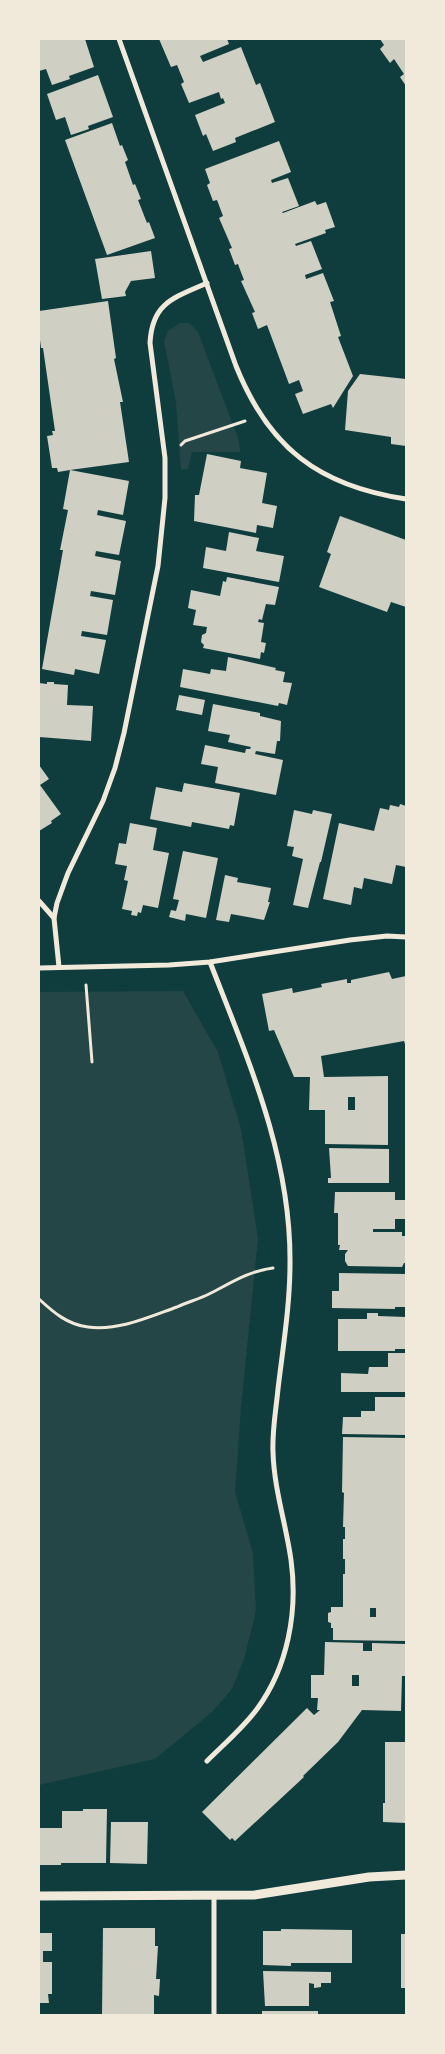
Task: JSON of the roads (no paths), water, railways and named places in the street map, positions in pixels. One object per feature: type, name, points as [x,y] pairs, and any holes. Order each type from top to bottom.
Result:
[{"type":"street","points":[[119,39],[244,387],[262,419],[293,452],[314,468],[336,480],[362,490],[406,499]]},
{"type":"street","points":[[59,967],[54,918],[57,903],[68,873],[103,801],[115,768],[158,566],[163,532],[165,498],[164,458],[150,330],[153,318],[161,308],[182,294],[206,283]]},
{"type":"street","points":[[39,901],[54,918]]},
{"type":"street","points":[[39,968],[210,962],[350,940],[387,936],[406,937]]},
{"type":"street","points":[[207,1760],[256,1711],[270,1691],[288,1642],[293,1588],[291,1560],[276,1483],[273,1451],[274,1421],[289,1298],[288,1225],[276,1145],[251,1068],[210,962]]},
{"type":"street","points":[[39,1896],[254,1895],[369,1878],[406,1875]]},
{"type":"street","points":[[214,1896],[214,2015]]}]
